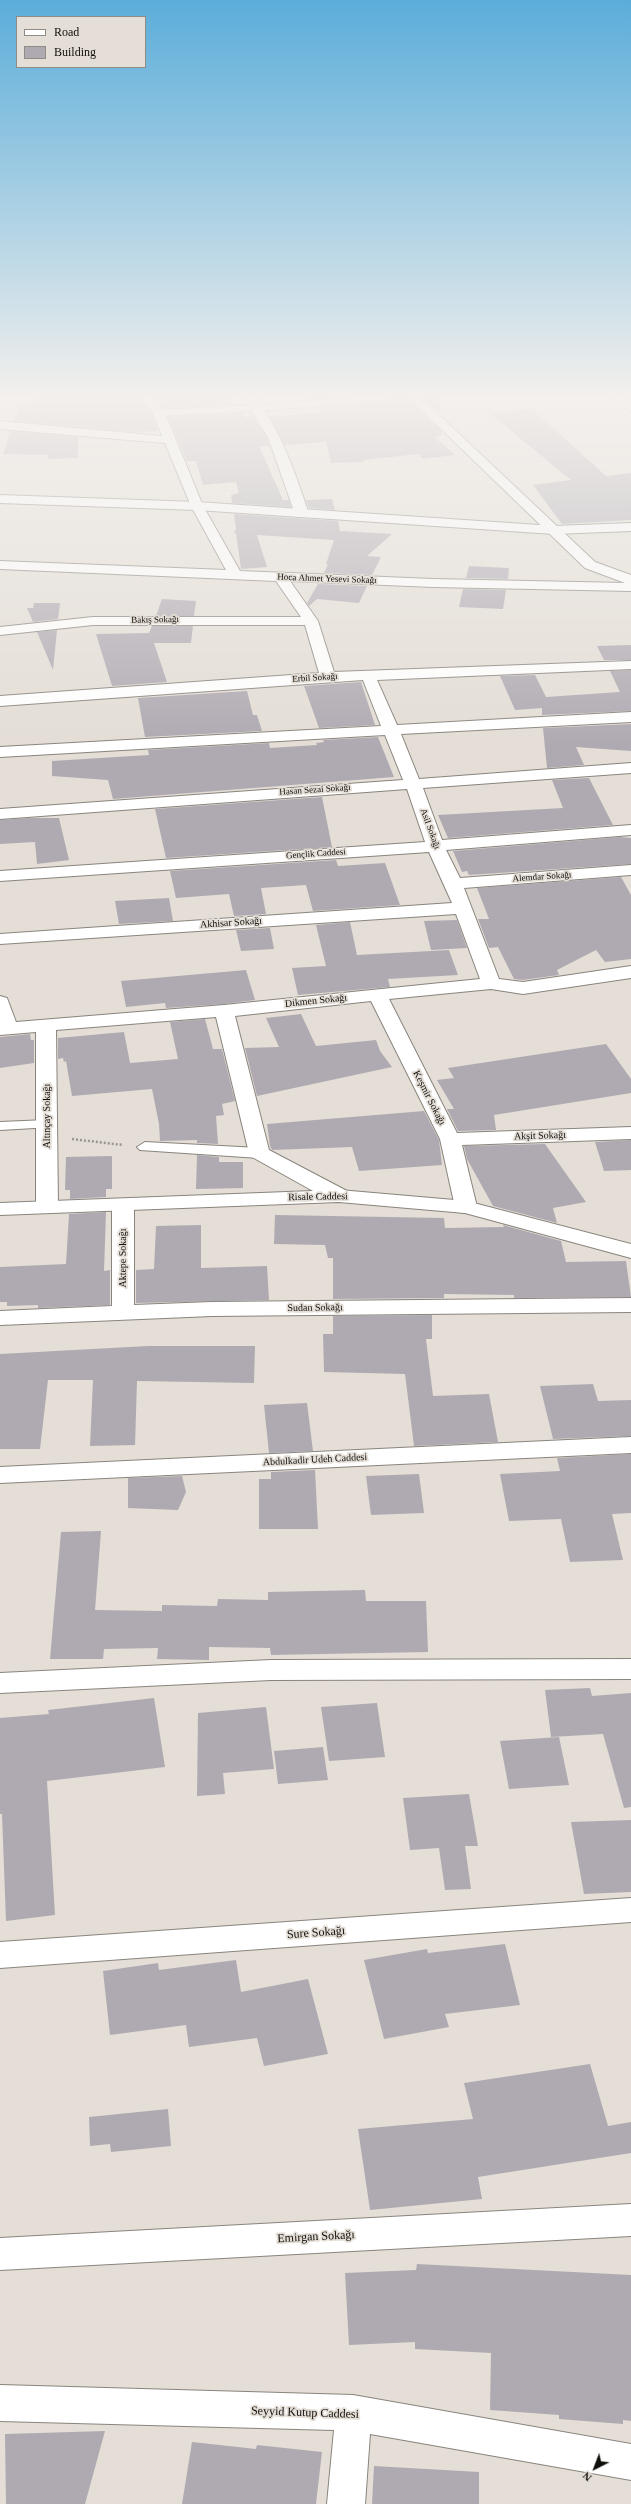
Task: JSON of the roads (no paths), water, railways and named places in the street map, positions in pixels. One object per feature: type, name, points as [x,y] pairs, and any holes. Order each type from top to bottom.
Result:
[{"type":"street","points":[[201,513],[235,574]]},
{"type":"street","points":[[287,513],[554,530],[631,527]]},
{"type":"street","points":[[536,513],[590,565],[631,580]]},
{"type":"street","name":"Hoca Ahmet Yesevi Sokağı","points":[[0,565],[235,574],[280,578],[631,587]]},
{"type":"street","points":[[280,578],[311,621],[328,677]]},
{"type":"street","name":"Bakış Sokağı","points":[[0,631],[93,621],[311,621]]},
{"type":"street","name":"Erbil Sokağı","points":[[0,701],[328,677],[631,665]]},
{"type":"street","name":"Asil Sokağı","points":[[368,675],[413,783],[435,846],[454,884],[491,983]]},
{"type":"street","points":[[0,752],[631,717]]},
{"type":"street","name":"Hasan Sezai Sokağı","points":[[0,814],[631,768]]},
{"type":"street","name":"Gençlik Caddesi","points":[[0,876],[435,846],[631,830]]},
{"type":"street","name":"Alemdar Sokağı","points":[[454,884],[629,873]]},
{"type":"street","name":"Akhisar Sokağı","points":[[0,939],[463,908]]},
{"type":"street","name":"Dikmen Sokağı","points":[[4,1029],[224,1011],[491,983],[523,988],[631,972]]},
{"type":"street","name":"Keşmir Sokağı","points":[[377,994],[450,1139],[466,1207]]},
{"type":"street","points":[[0,1002],[4,1029]]},
{"type":"street","points":[[224,1011],[259,1153],[339,1196]]},
{"type":"street","name":"Altınçay Sokağı","points":[[46,1025],[47,1207]]},
{"type":"street","name":"Akşit Sokağı","points":[[450,1139],[631,1133]]},
{"type":"street","name":"Risale Caddesi","points":[[0,1209],[339,1196],[466,1207],[631,1250]]},
{"type":"street","name":"Aktepe Sokağı","points":[[123,1205],[123,1312]]},
{"type":"street","name":"Sudan Sokağı","points":[[0,1318],[123,1312],[631,1305]]},
{"type":"street","name":"Abdulkadir Udeh Caddesi","points":[[0,1475],[631,1445]]},
{"type":"street","points":[[0,1683],[271,1670],[631,1668]]},
{"type":"street","name":"Sure Sokağı","points":[[0,1955],[631,1910]]},
{"type":"street","name":"Emirgan Sokağı","points":[[0,2254],[631,2220]]},
{"type":"street","name":"Seyyid Kutup Caddesi","points":[[0,2403],[353,2413],[631,2462]]},
{"type":"street","points":[[346,2504],[353,2413]]},
{"type":"lane","points":[[0,1126],[47,1130]]},
{"type":"lane","points":[[145,1147],[259,1153]]}]
